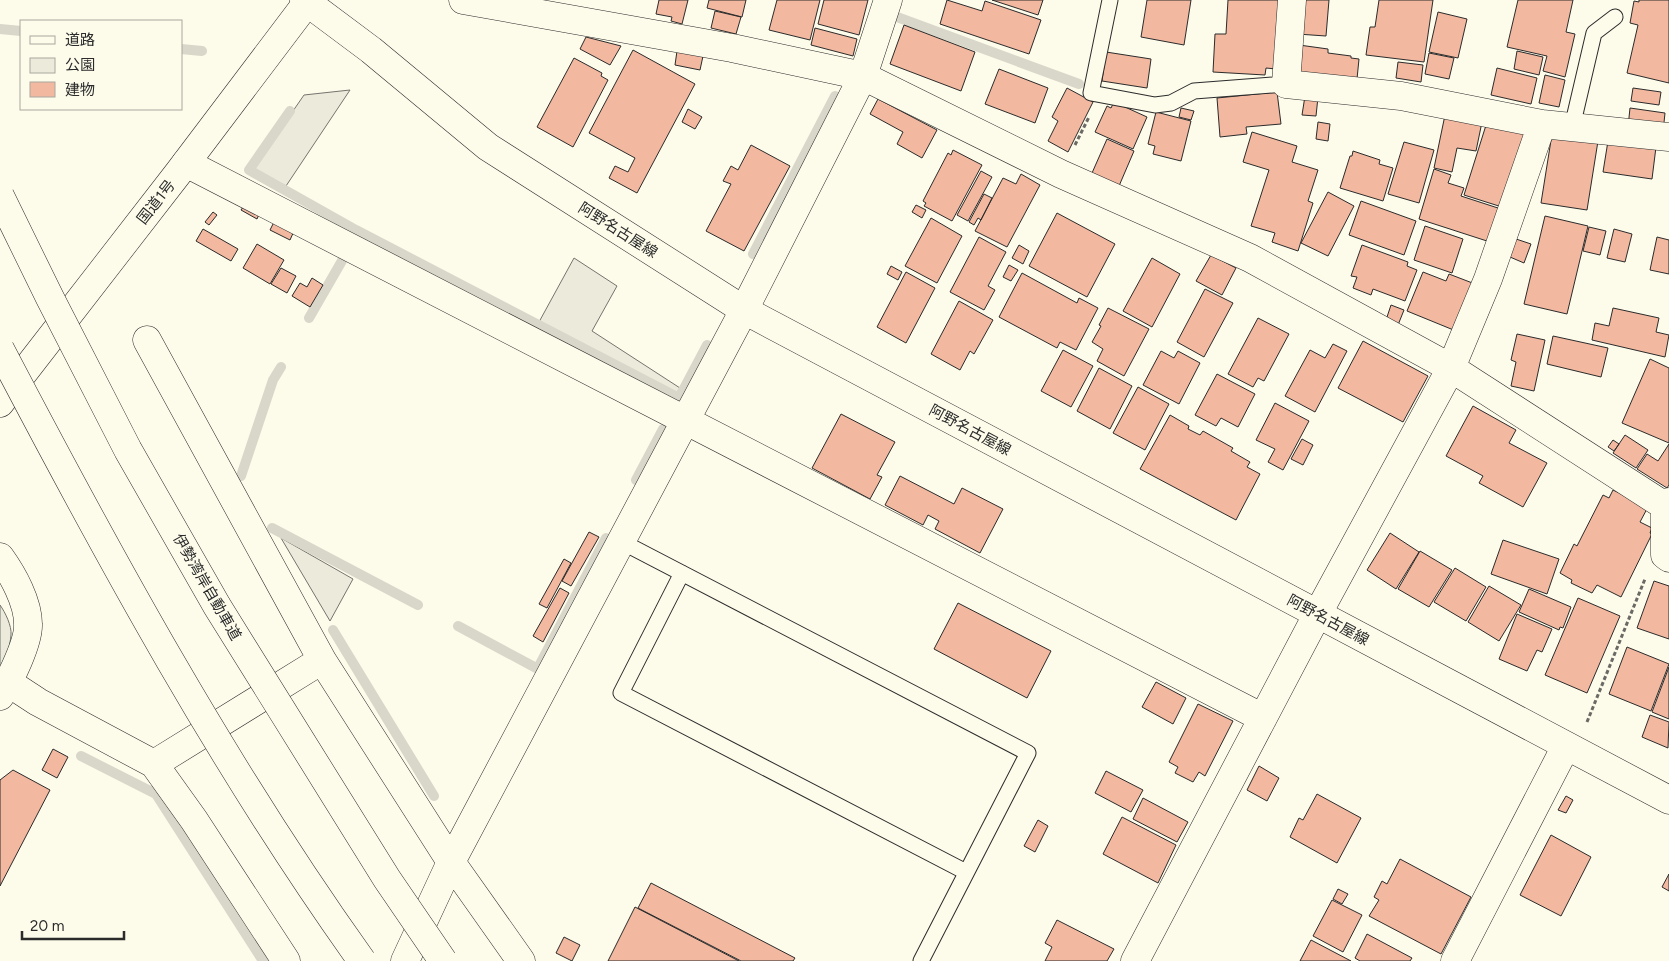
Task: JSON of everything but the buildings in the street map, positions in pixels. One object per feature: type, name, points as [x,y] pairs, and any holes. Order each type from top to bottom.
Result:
[{"type":"main road","points":[[463,0],[732,48],[863,76],[1061,174],[1250,258],[1451,368],[1667,504],[1667,556]]},
{"type":"main road","points":[[405,961],[451,862],[744,310],[863,76],[888,0]]},
{"type":"main road","points":[[1292,0],[1286,84],[1402,96],[1542,124],[1669,137]]},
{"type":"main road","name":"国道1号","points":[[0,403],[186,162],[307,1]]},
{"type":"main road","name":"阿野名古屋線","points":[[307,1],[371,50],[488,147],[744,310],[1669,800]]},
{"type":"main road","points":[[1135,961],[1317,615],[1451,368],[1488,279],[1542,124]]},
{"type":"main road","points":[[186,162],[1263,718]]},
{"type":"main road","name":"伊勢湾岸自動車道","points":[[0,196],[128,450],[217,606],[387,879],[443,961]]},
{"type":"main road","points":[[148,340],[322,660],[451,862],[521,961]]},
{"type":"main road","points":[[0,349],[87,514],[175,670],[267,820],[362,961]]},
{"type":"main road","points":[[0,557],[9,569],[22,598],[29,625],[21,655],[4,689],[38,702],[154,764],[194,820],[286,961]]},
{"type":"main road","points":[[154,764],[322,660]]},
{"type":"main road","points":[[1455,961],[1566,746]]},
{"type":"lane","points":[[1110,0],[1091,93],[1155,105],[1172,103],[1194,92],[1286,84]]},
{"type":"lane","points":[[1572,127],[1594,33],[1615,17]]},
{"type":"lane","points":[[622,542],[1028,752],[921,961]]},
{"type":"lane","points":[[682,573],[621,693],[966,872]]},
{"type":"path","points":[[1061,174],[1100,94]]},
{"type":"path","points":[[1587,722],[1651,565],[1667,556]]},
{"type":"green space","points":[[350,90],[286,186],[253,169],[304,95]]},
{"type":"green space","points":[[574,258],[617,286],[592,331],[680,388],[676,394],[539,322]]},
{"type":"green space","points":[[281,538],[353,579],[330,621]]},
{"type":"green space","points":[[0,605],[8,619],[11,631],[7,654],[0,670]]},
{"type":"waterway","points":[[897,17],[1079,84]]},
{"type":"waterway","points":[[0,29],[20,31]]},
{"type":"waterway","points":[[182,49],[202,51]]},
{"type":"waterway","points":[[753,254],[835,96]]},
{"type":"waterway","points":[[290,111],[249,170],[356,230],[679,398]]},
{"type":"waterway","points":[[309,318],[343,259]]},
{"type":"waterway","points":[[680,396],[707,345]]},
{"type":"waterway","points":[[241,476],[273,380],[281,367]]},
{"type":"waterway","points":[[636,480],[663,429]]},
{"type":"waterway","points":[[272,528],[418,605]]},
{"type":"waterway","points":[[539,666],[606,538]]},
{"type":"waterway","points":[[458,626],[538,669]]},
{"type":"waterway","points":[[333,630],[434,796]]},
{"type":"waterway","points":[[81,756],[156,794],[263,961]]}]
